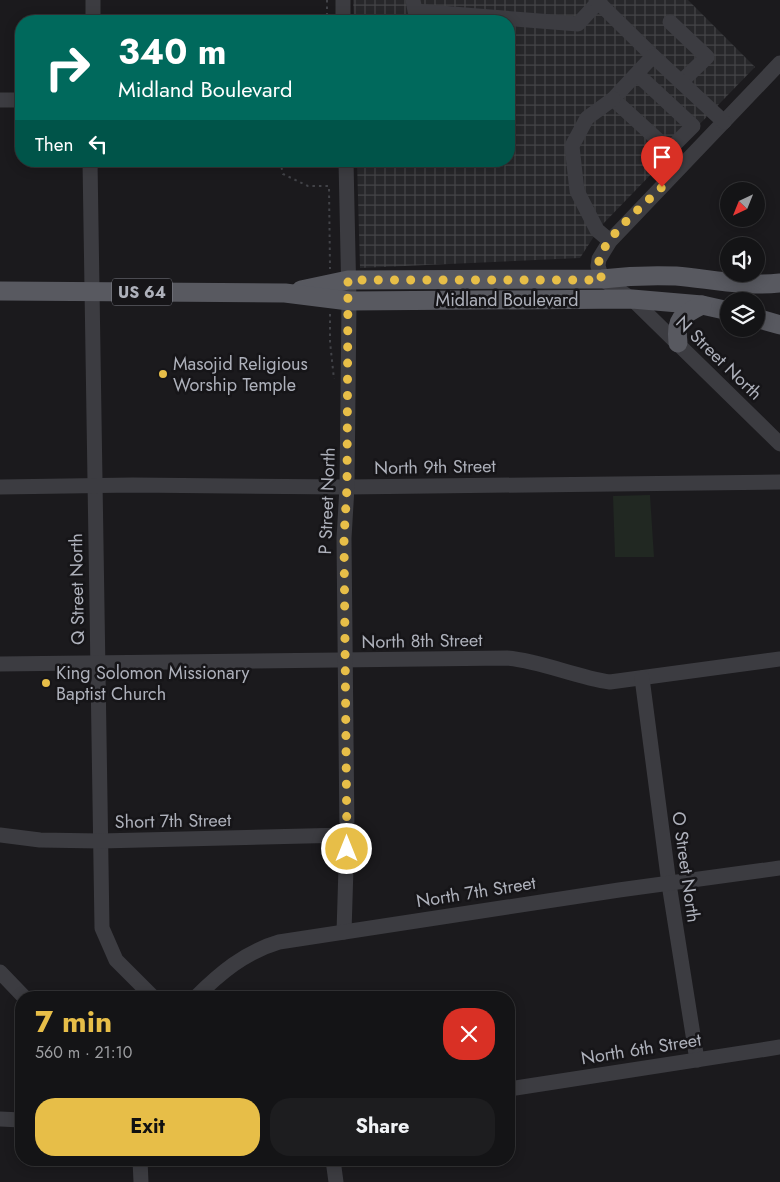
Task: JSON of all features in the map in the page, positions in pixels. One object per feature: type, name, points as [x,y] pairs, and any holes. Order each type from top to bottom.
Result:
[{"type":"main road","name":"US 64","points":[[602,280],[644,275],[744,284],[780,283]]},
{"type":"main road","name":"Midland Boulevard","points":[[285,293],[348,280],[602,280]]},
{"type":"main road","name":"Midland Boulevard","points":[[0,292],[285,293],[349,302],[632,299],[702,305],[720,309]]},
{"type":"main road","points":[[678,343],[676,330],[678,322],[702,305]]},
{"type":"main road","points":[[765,321],[780,325]]},
{"type":"street","points":[[93,0],[93,15]]},
{"type":"street","points":[[343,15],[344,0]]},
{"type":"street","points":[[413,0],[415,11],[465,15]]},
{"type":"street","points":[[515,19],[578,24],[598,1],[653,56],[724,122]]},
{"type":"street","points":[[670,22],[707,57],[681,82]]},
{"type":"street","points":[[610,241],[597,230],[577,191],[572,146],[587,118],[613,99],[653,56]]},
{"type":"street","points":[[602,280],[598,266],[599,259],[610,241],[780,63]]},
{"type":"street","points":[[613,99],[669,150],[693,126],[636,74]]},
{"type":"street","points":[[0,100],[15,100]]},
{"type":"street","points":[[686,133],[701,146]]},
{"type":"street","name":"Q Street North","points":[[90,167],[103,933],[116,960],[147,991]]},
{"type":"street","name":"P Street North","points":[[344,932],[347,835],[344,538],[347,487],[349,302],[346,167]]},
{"type":"street","name":"N Street North","points":[[602,280],[632,299],[780,444]]},
{"type":"street","name":"North 9th Street","points":[[0,487],[347,487],[780,482]]},
{"type":"street","name":"North 8th Street","points":[[0,664],[507,658],[522,660],[585,678],[610,682],[780,659]]},
{"type":"street","name":"O Street North","points":[[642,678],[668,884],[697,1060]]},
{"type":"street","name":"Short 7th Street","points":[[0,835],[40,840],[100,841],[347,835]]},
{"type":"street","name":"North 7th Street","points":[[202,991],[227,968],[255,950],[279,942],[780,868]]},
{"type":"street","points":[[0,972],[18,991]]},
{"type":"street","name":"North 6th Street","points":[[515,1088],[780,1047]]},
{"type":"street","points":[[0,1119],[15,1120]]},
{"type":"street","points":[[140,1166],[141,1182]]},
{"type":"street","points":[[334,1166],[336,1182]]},
{"type":"path","points":[[327,0],[327,15]]},
{"type":"path","points":[[281,167],[283,174],[308,186],[330,186]]},
{"type":"shaded area","points":[[353,0],[688,0],[755,67],[600,227],[580,258],[360,268],[357,167],[515,167],[515,15],[354,15]]},
{"type":"shaded area","points":[[650,495],[654,557],[615,557],[613,496]]},
{"type":"place","name":"Masojid Religious Worship Temple","points":[[163,374]]},
{"type":"place","name":"King Solomon Missionary Baptist Church","points":[[46,683]]},
{"type":"route","points":[[347,849],[344,538],[347,487],[348,280],[602,280],[598,266],[599,259],[610,241],[662,187]]}]
